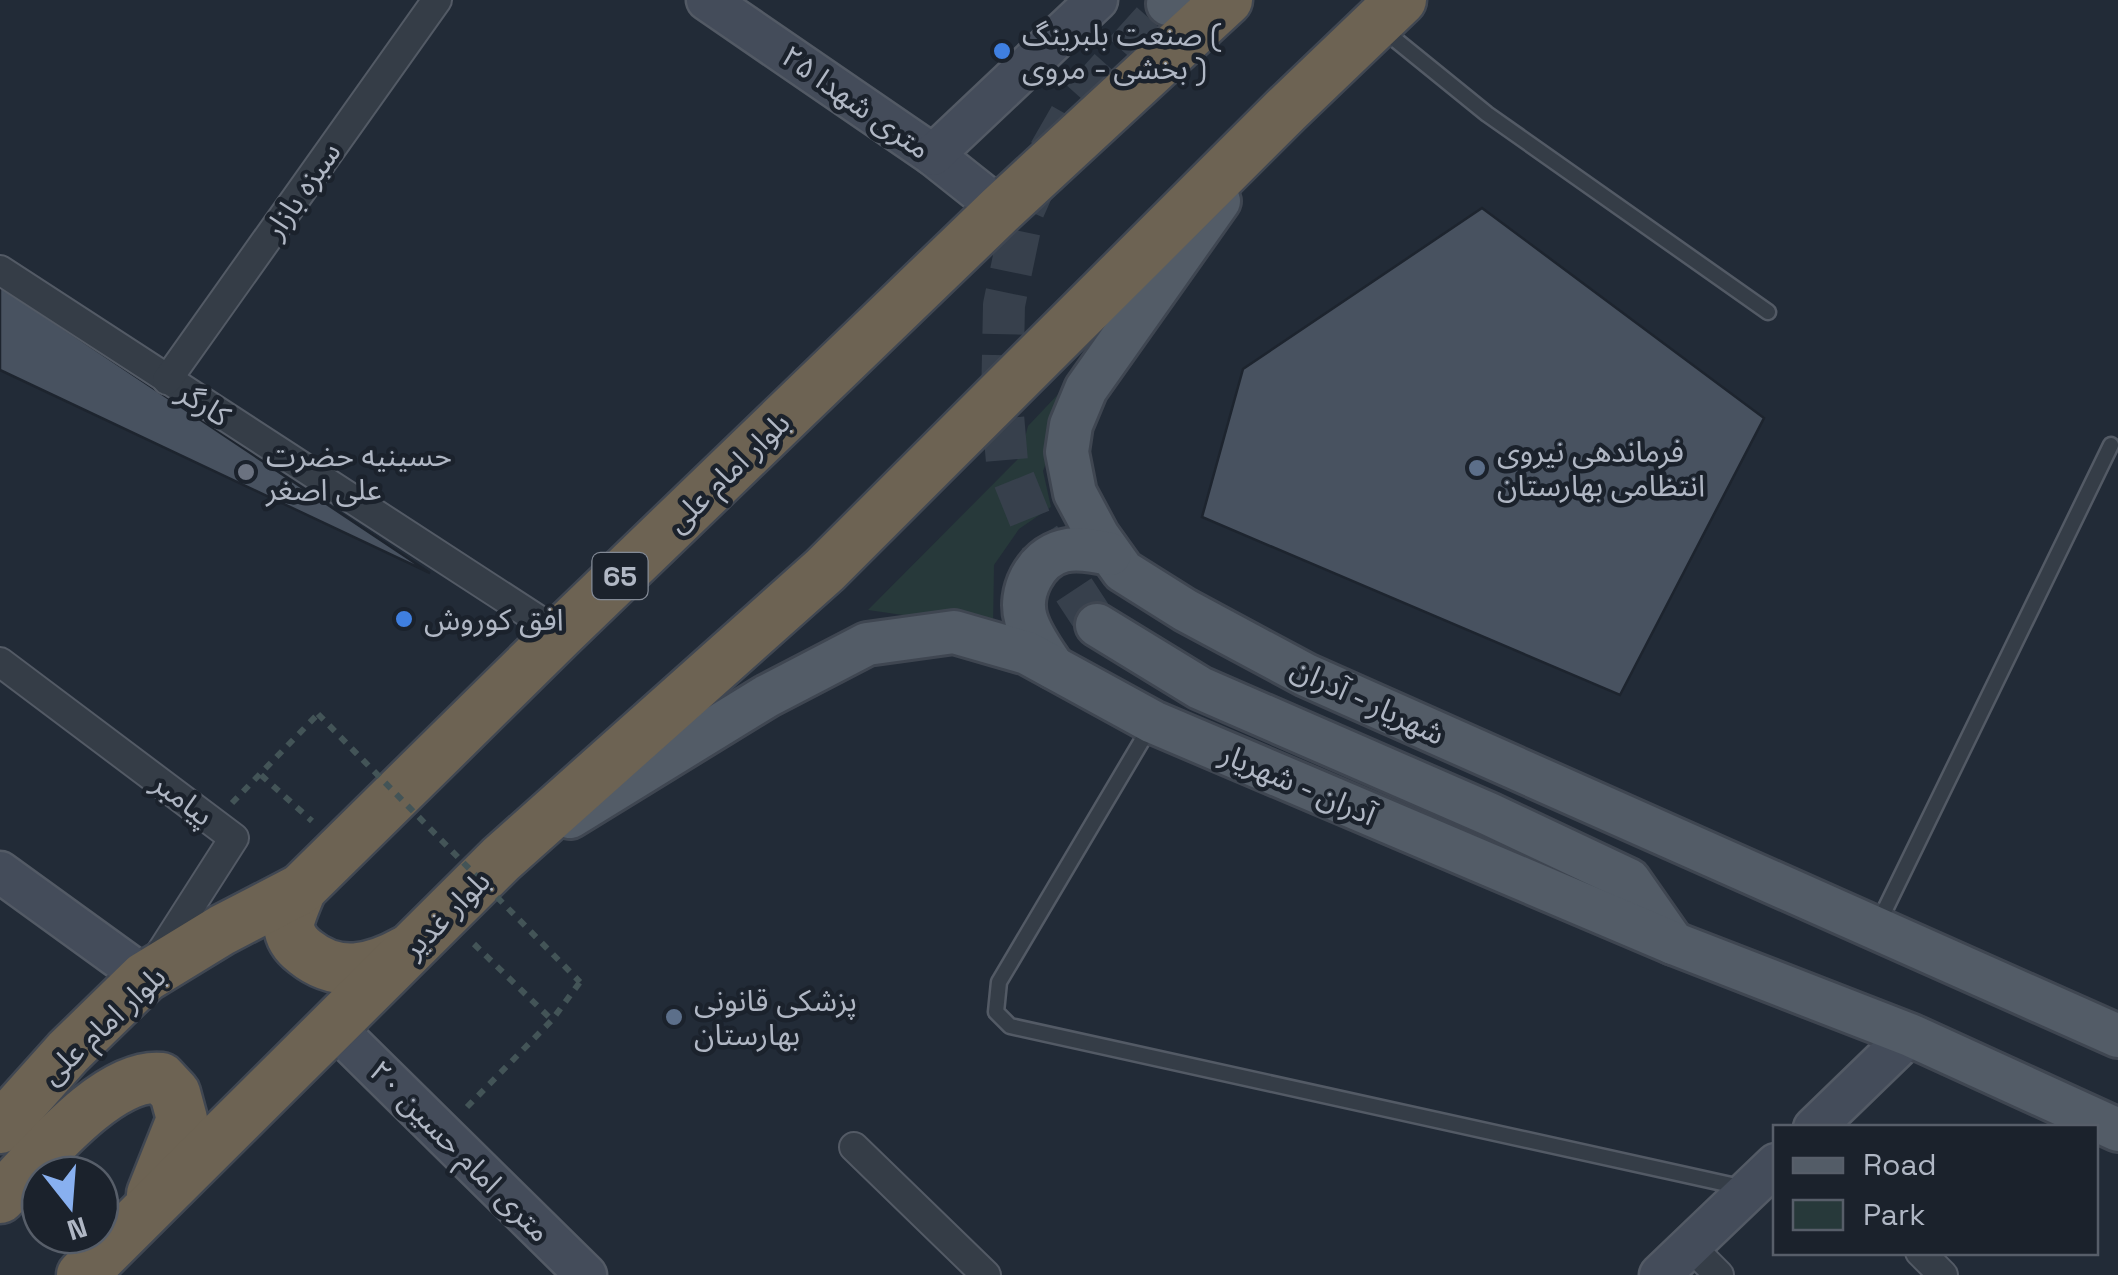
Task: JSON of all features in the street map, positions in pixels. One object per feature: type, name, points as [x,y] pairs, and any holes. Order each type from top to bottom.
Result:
[{"type":"highway","name":"بلوار امام علی","points":[[0,1128],[68,1052],[145,976],[301,889],[1009,202],[1227,0]]},
{"type":"highway","points":[[1286,110],[1389,12]]},
{"type":"highway","name":"بلوار غدیر","points":[[92,1268],[501,859],[825,570],[1286,110]]},
{"type":"highway","points":[[301,889],[289,926],[296,946],[316,961],[340,969],[385,962],[430,930]]},
{"type":"highway","points":[[0,1198],[95,1103],[126,1082],[144,1076],[162,1078],[175,1093],[182,1119],[144,1212]]},
{"type":"main road","name":"شهریار - آدران","points":[[1286,110],[1152,291],[1086,389],[1071,425],[1067,452],[1075,493],[1123,570],[1185,610],[1306,675],[2118,1036]]},
{"type":"main road","points":[[1053,667],[1032,634],[1022,596],[1046,560],[1064,550],[1110,554]]},
{"type":"main road","points":[[1097,624],[1200,688],[1630,880],[1673,943]]},
{"type":"main road","name":"آدران - شهریار","points":[[501,859],[767,696],[867,644],[954,632],[1027,653],[1153,722],[1673,943],[1910,1035],[2118,1130]]},
{"type":"street","name":"سبزه بازار","points":[[167,380],[437,0]]},
{"type":"street","name":"۲۵ متری شهدا","points":[[707,0],[942,147]]},
{"type":"street","name":"۲۵ متری شهدا","points":[[754,0],[1009,202]]},
{"type":"street","points":[[942,147],[1096,0]]},
{"type":"street","name":"کارگر","points":[[0,270],[560,634]]},
{"type":"street","name":"پیامبر","points":[[0,662],[234,838],[145,976]]},
{"type":"street","points":[[0,872],[145,976]]},
{"type":"street","name":"۲۰ متری امام حسین","points":[[334,1026],[586,1275]]},
{"type":"street","points":[[1817,1125],[1910,1035]]},
{"type":"street","points":[[854,1147],[986,1275]]},
{"type":"street","points":[[1660,1275],[1763,1177]]},
{"type":"street","points":[[1690,1246],[1719,1275]]},
{"type":"street","points":[[1923,1255],[1942,1275]]},
{"type":"lane","points":[[1389,12],[1486,114],[1768,312]]},
{"type":"lane","points":[[1876,927],[2111,445]]},
{"type":"lane","points":[[1153,722],[999,982],[996,1012],[1010,1026],[1763,1177]]},
{"type":"path","points":[[342,848],[261,775],[318,714],[580,982],[552,1020],[442,1132]]},
{"type":"path","points":[[430,930],[552,1020]]},
{"type":"green space","points":[[1081,370],[1043,471],[1051,507],[1019,529],[994,565],[993,628],[868,610],[1020,457],[1028,426]]},
{"type":"building","name":"فرماندهی نیروی انتظامی بهارستان","points":[[1482,208],[1764,418],[1620,695],[1202,517],[1243,369]]},
{"type":"building","name":"حسینیه حضرت علی اصغر","points":[[0,286],[430,573],[0,370]]},
{"type":"tunnel","points":[[1097,625],[1034,529],[1007,462],[1002,403],[1004,305],[1024,209],[1048,155],[1076,106],[1168,4]]},
{"type":"place","name":"صنعت بلبرینگ ( بخشی - مروی )","points":[[1002,51]]},
{"type":"place","name":"فرماندهی نیروی انتظامی بهارستان","points":[[1477,468]]},
{"type":"place","name":"حسینیه حضرت علی اصغر","points":[[246,472]]},
{"type":"place","name":"افق کوروش","points":[[404,619]]},
{"type":"place","name":"پزشکی قانونی بهارستان","points":[[674,1017]]}]
